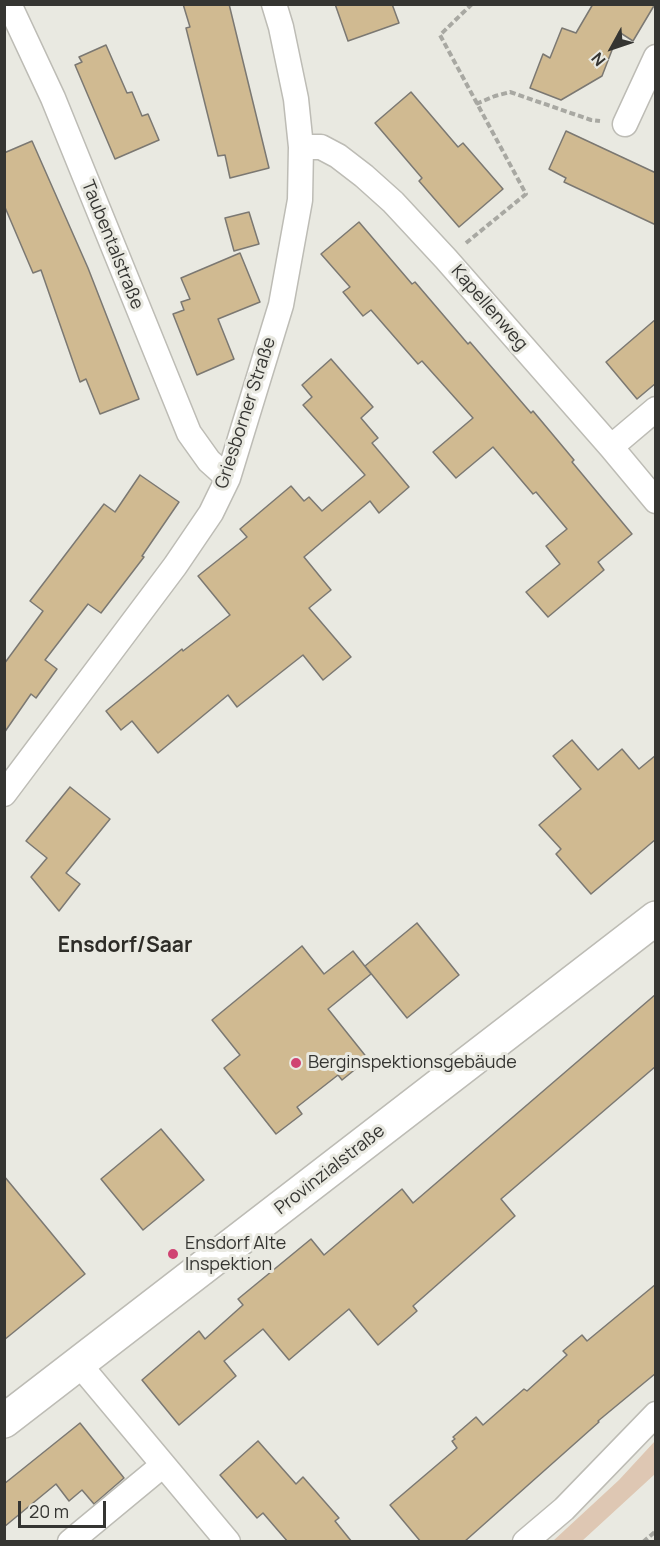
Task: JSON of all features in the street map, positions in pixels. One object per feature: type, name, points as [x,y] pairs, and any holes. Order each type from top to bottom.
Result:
[{"type":"main road","name":"Provinzialstraße","points":[[4,1421],[656,918]]},
{"type":"street","name":"Taubentalstraße","points":[[9,4],[53,98],[189,433],[210,461],[228,477]]},
{"type":"street","name":"Griesborner Straße","points":[[4,794],[175,566],[211,513],[228,477],[281,305],[300,200],[300,147],[296,99],[274,4]]},
{"type":"street","points":[[625,124],[656,57]]},
{"type":"street","name":"Kapellenweg","points":[[300,147],[321,147],[338,156],[393,202],[446,259],[656,501]]},
{"type":"street","points":[[611,447],[656,409]]},
{"type":"street","points":[[79,1364],[228,1542]]},
{"type":"street","points":[[525,1542],[564,1509],[656,1414]]},
{"type":"street","points":[[70,1542],[163,1464]]},
{"type":"path","points":[[446,259],[526,194],[440,35],[472,4]]},
{"type":"path","points":[[476,104],[510,92],[591,120],[625,124]]},
{"type":"path","points":[[643,1542],[656,1531]]},
{"type":"shaded area","points":[[655,1441],[655,1474],[582,1541],[553,1541],[619,1480]]},
{"type":"building","points":[[183,4],[229,4],[269,168],[230,178],[225,155],[218,156],[186,28],[190,27]]},
{"type":"building","points":[[335,4],[392,4],[399,23],[348,41]]},
{"type":"building","points":[[593,4],[655,4],[633,41],[619,32],[602,76],[561,100],[530,88],[543,54],[550,58],[562,28],[576,33]]},
{"type":"building","points":[[106,45],[127,93],[132,92],[142,116],[148,114],[159,140],[115,159],[75,65],[82,62],[79,57]]},
{"type":"building","points":[[411,92],[458,147],[463,143],[503,189],[459,227],[419,181],[422,178],[375,123]]},
{"type":"building","points":[[566,131],[656,173],[656,225],[564,182],[566,178],[549,169]]},
{"type":"building","points":[[32,141],[88,268],[139,399],[100,414],[86,379],[80,382],[41,270],[33,273],[4,205],[4,153]]},
{"type":"building","points":[[249,212],[259,244],[234,251],[225,218]]},
{"type":"building","points":[[359,222],[412,284],[415,282],[531,413],[533,411],[632,534],[598,562],[604,570],[548,617],[526,592],[560,564],[546,546],[567,529],[493,447],[456,478],[433,452],[473,418],[422,361],[418,364],[371,310],[363,316],[343,292],[350,287],[321,254]]},
{"type":"building","points":[[240,253],[260,302],[218,319],[234,359],[197,375],[173,314],[184,310],[181,302],[190,299],[181,278]]},
{"type":"building","points":[[656,319],[656,383],[637,399],[606,362]]},
{"type":"building","points":[[331,359],[373,407],[361,418],[378,438],[372,443],[409,487],[379,513],[370,501],[304,557],[331,590],[309,608],[351,657],[323,680],[303,655],[237,707],[228,695],[158,753],[132,721],[121,730],[106,711],[182,649],[183,651],[230,615],[198,576],[247,537],[240,529],[291,486],[304,501],[309,497],[322,511],[365,475],[303,405],[312,397],[302,385]]},
{"type":"building","points":[[140,475],[179,502],[142,556],[144,557],[101,613],[88,604],[45,660],[57,669],[36,698],[31,694],[4,733],[4,664],[43,611],[30,601],[104,504],[115,512]]},
{"type":"building","points":[[572,740],[598,770],[622,749],[639,769],[656,755],[656,839],[591,894],[556,854],[561,849],[539,825],[581,789],[553,756]]},
{"type":"building","points":[[70,787],[110,819],[66,873],[80,884],[59,911],[31,877],[47,858],[26,841]]},
{"type":"building","points":[[417,923],[459,975],[407,1018],[365,966]]},
{"type":"building","points":[[302,946],[324,974],[353,951],[371,974],[328,1009],[368,1059],[342,1080],[338,1075],[297,1107],[302,1114],[276,1134],[224,1068],[240,1055],[212,1020]]},
{"type":"building","points":[[656,994],[656,1066],[501,1199],[515,1216],[413,1306],[417,1311],[378,1345],[349,1309],[289,1360],[263,1329],[224,1361],[236,1376],[179,1425],[142,1380],[199,1331],[205,1339],[243,1305],[238,1299],[311,1239],[324,1255],[402,1189],[413,1203]]},
{"type":"building","points":[[161,1129],[204,1180],[143,1230],[101,1179]]},
{"type":"building","points":[[4,1176],[85,1274],[4,1340]]},
{"type":"building","points":[[656,1284],[656,1373],[598,1421],[464,1542],[421,1542],[390,1505],[457,1448],[452,1441],[455,1439],[453,1437],[476,1417],[483,1425],[524,1389],[527,1391],[567,1355],[563,1351],[582,1335],[587,1341]]},
{"type":"building","points":[[80,1423],[124,1478],[94,1504],[82,1490],[69,1501],[56,1484],[4,1527],[4,1484]]},
{"type":"building","points":[[258,1441],[296,1484],[303,1477],[339,1518],[335,1521],[352,1542],[288,1542],[263,1513],[257,1518],[220,1475]]},
{"type":"place","name":"Berginspektionsgebäude","points":[[296,1063]]},
{"type":"place","name":"Ensdorf Alte Inspektion","points":[[173,1254]]},
{"type":"district","name":"Ensdorf/Saar","points":[[125,946]]}]
